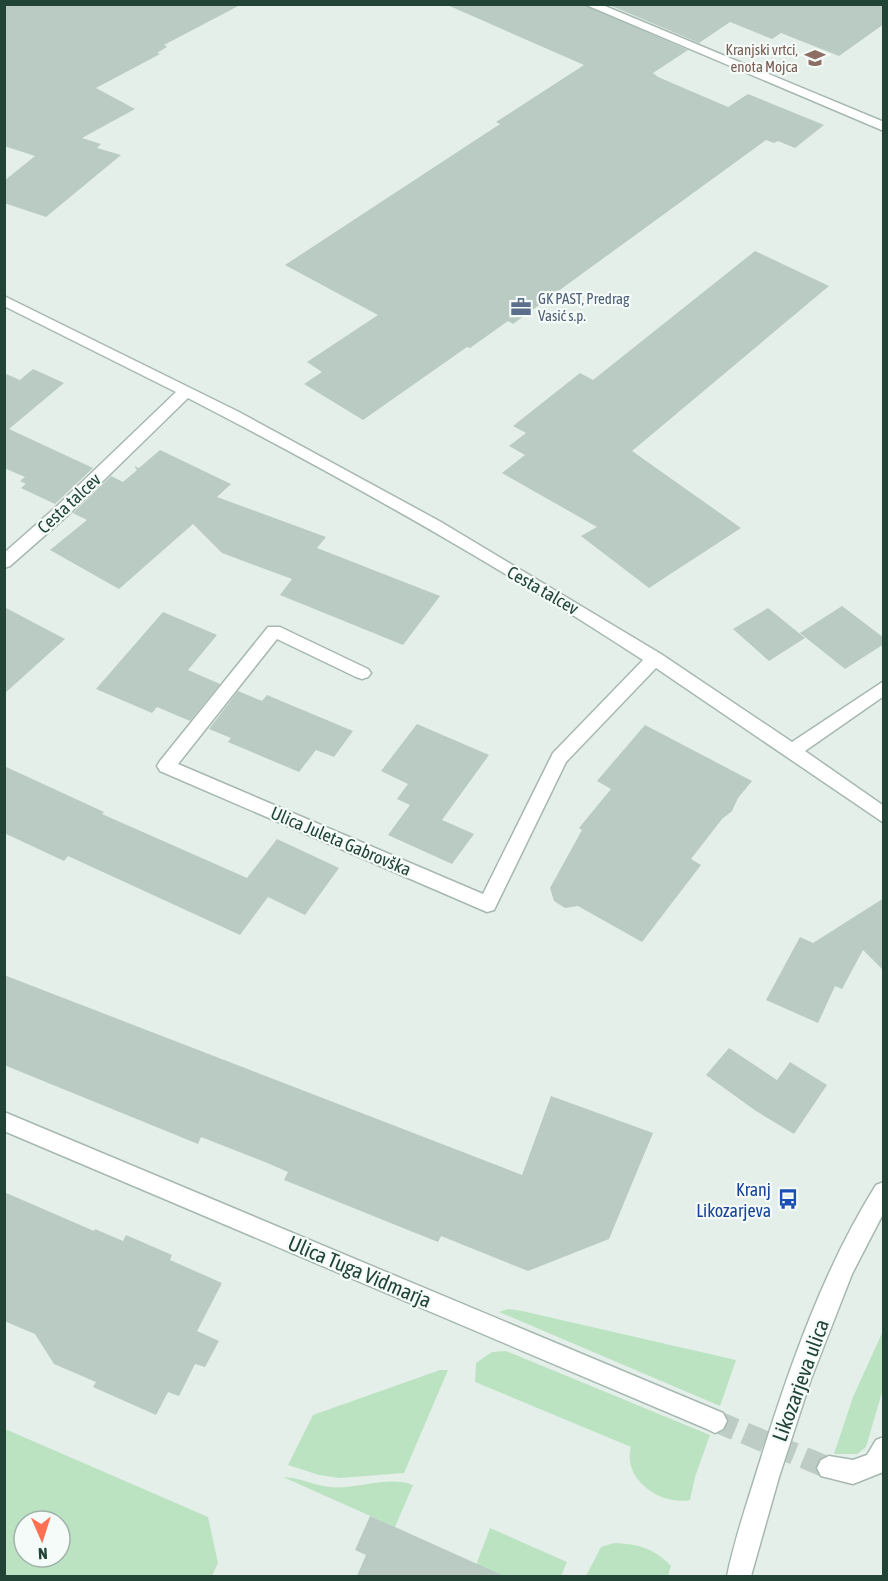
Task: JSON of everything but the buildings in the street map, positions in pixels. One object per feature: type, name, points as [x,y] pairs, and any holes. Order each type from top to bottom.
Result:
[{"type":"street","points":[[589,4],[884,127]]},
{"type":"street","name":"Cesta talcev","points":[[4,300],[369,488],[655,658],[793,750],[884,816]]},
{"type":"street","name":"Cesta talcev","points":[[4,562],[62,511],[185,392]]},
{"type":"street","name":"Ulica Juleta Gabrovška","points":[[362,673],[274,631],[166,766],[487,904],[558,758],[655,658]]},
{"type":"street","points":[[793,750],[884,687]]},
{"type":"street","name":"Ulica Tuga Vidmarja","points":[[4,1121],[715,1421]]},
{"type":"street","name":"Likozarjeva ulica","points":[[739,1576],[783,1420],[815,1335],[861,1228],[884,1192]]},
{"type":"street","points":[[829,1468],[853,1472],[875,1464],[884,1448]]},
{"type":"green space","points":[[508,1309],[736,1360],[720,1406],[499,1312]]},
{"type":"green space","points":[[883,1331],[883,1389],[866,1447],[857,1454],[834,1454],[853,1397]]},
{"type":"green space","points":[[506,1351],[710,1435],[695,1477],[690,1500],[667,1499],[646,1488],[632,1470],[631,1447],[475,1382],[476,1363],[492,1352]]},
{"type":"green space","points":[[440,1370],[448,1370],[404,1473],[340,1478],[319,1475],[288,1465],[313,1415]]},
{"type":"green space","points":[[5,1429],[208,1517],[218,1563],[212,1576],[5,1576]]},
{"type":"green space","points":[[283,1477],[329,1487],[350,1487],[383,1482],[403,1482],[413,1485],[395,1527]]},
{"type":"green space","points":[[490,1528],[567,1562],[561,1576],[472,1576]]},
{"type":"green space","points":[[614,1543],[631,1544],[652,1551],[671,1566],[668,1576],[586,1576],[601,1547]]},
{"type":"tunnel","points":[[715,1421],[829,1468]]},
{"type":"place","name":"Kranjski vrtci, enota Mojca","points":[[815,58]]},
{"type":"place","name":"GK PAST, Predrag Vasić s.p.","points":[[521,307]]},
{"type":"place","name":"Kranj Likozarjeva","points":[[788,1199]]}]
